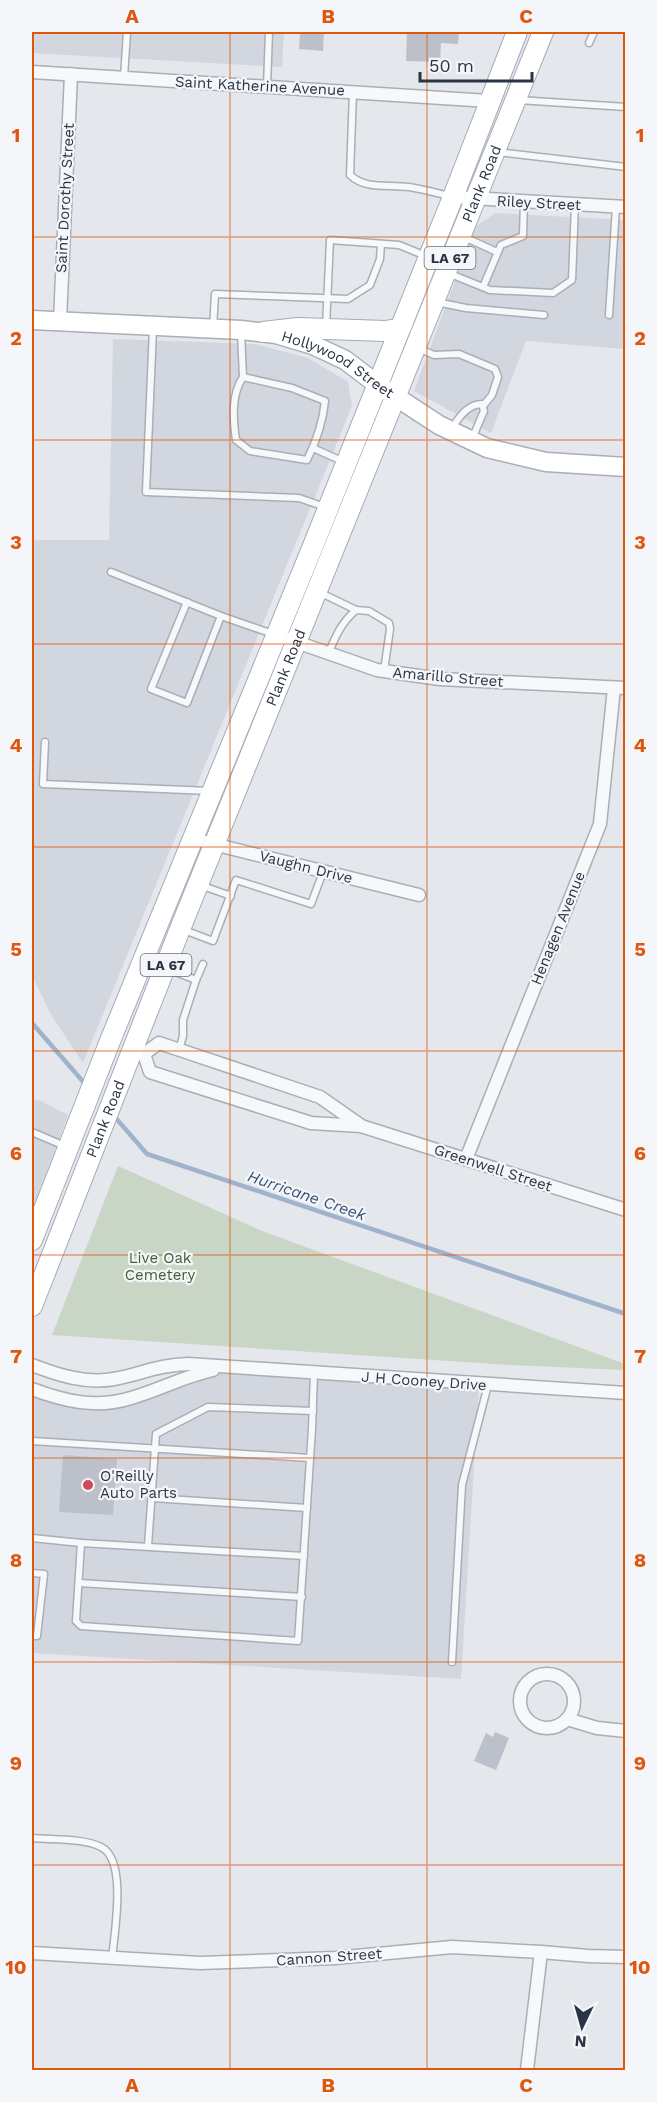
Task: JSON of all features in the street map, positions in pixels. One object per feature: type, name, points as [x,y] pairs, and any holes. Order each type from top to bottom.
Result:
[{"type":"main road","name":"Plank Road","points":[[32,1240],[110,1041],[347,463],[517,32]]},
{"type":"main road","name":"Plank Road","points":[[32,1306],[118,1086],[138,1052],[165,967],[180,929],[543,32]]},
{"type":"main road","points":[[263,332],[298,328],[385,331],[397,329],[402,325]]},
{"type":"street","name":"Saint Katherine Avenue","points":[[32,72],[489,101]]},
{"type":"street","name":"Saint Dorothy Street","points":[[60,321],[71,74]]},
{"type":"street","name":"Riley Street","points":[[453,197],[621,207]]},
{"type":"street","name":"Hollywood Street","points":[[32,320],[263,332],[323,348],[359,369],[394,396],[471,442],[506,454],[546,462],[626,467]]},
{"type":"street","name":"Amarillo Street","points":[[276,634],[384,671],[440,679],[620,688]]},
{"type":"street","name":"Henagen Avenue","points":[[466,1159],[600,824],[620,688]]},
{"type":"street","name":"Vaughn Drive","points":[[193,839],[419,895]]},
{"type":"street","name":"Greenwell Street","points":[[110,1041],[138,1052],[150,1072],[311,1122],[361,1126],[626,1210]]},
{"type":"street","name":"Greenwell Street","points":[[138,1052],[159,1043],[320,1097],[361,1126]]},
{"type":"street","name":"J H Cooney Drive","points":[[32,1365],[66,1377],[90,1380],[111,1379],[170,1365],[188,1364],[626,1393]]},
{"type":"street","name":"J H Cooney Drive","points":[[32,1389],[58,1400],[106,1403],[130,1399],[194,1375],[224,1368]]},
{"type":"street","points":[[567,1719],[574,1704],[574,1694],[570,1686],[564,1680],[548,1674],[531,1680],[521,1694],[523,1712],[528,1719],[543,1727],[552,1727],[567,1719],[597,1728],[626,1731]]},
{"type":"street","name":"Cannon Street","points":[[32,1953],[170,1963],[232,1963],[335,1958],[452,1947],[626,1957]]},
{"type":"street","points":[[527,2070],[541,1952]]},
{"type":"lane","points":[[124,77],[127,32]]},
{"type":"lane","points":[[267,86],[269,32]]},
{"type":"lane","points":[[589,43],[594,32]]},
{"type":"lane","points":[[353,91],[350,175],[356,181],[372,186],[408,187],[453,197]]},
{"type":"lane","points":[[516,99],[626,108]]},
{"type":"lane","points":[[494,151],[626,167]]},
{"type":"lane","points":[[483,287],[501,244],[523,236],[524,202]]},
{"type":"lane","points":[[444,272],[490,290],[553,293],[572,280],[575,205]]},
{"type":"lane","points":[[609,315],[621,207]]},
{"type":"lane","points":[[459,235],[497,252]]},
{"type":"lane","points":[[326,330],[330,240],[399,245],[429,258]]},
{"type":"lane","points":[[213,329],[214,294],[348,299],[370,285],[380,259],[381,244]]},
{"type":"lane","points":[[432,302],[466,308],[544,315]]},
{"type":"lane","points":[[153,326],[146,492],[299,498],[328,508]]},
{"type":"lane","points":[[241,330],[243,377],[237,386],[233,418],[236,440],[250,451],[307,460],[324,413],[325,401],[292,388],[243,377]]},
{"type":"lane","points":[[415,346],[434,355],[459,354],[495,369],[498,377],[492,395],[483,406],[484,411],[471,442]]},
{"type":"lane","points":[[450,431],[465,411],[479,403],[483,406]]},
{"type":"lane","points":[[313,448],[347,463]]},
{"type":"lane","points":[[111,572],[221,616],[276,634]]},
{"type":"lane","points":[[317,590],[356,610],[369,611],[389,623],[384,671]]},
{"type":"lane","points":[[187,602],[151,689],[187,703],[221,616]]},
{"type":"lane","points":[[329,652],[340,625],[356,610]]},
{"type":"lane","points":[[45,742],[43,784],[213,792]]},
{"type":"lane","points":[[180,929],[213,941],[236,880],[311,904],[323,872]]},
{"type":"lane","points":[[198,884],[231,896]]},
{"type":"lane","points":[[179,1050],[183,1036],[183,1020],[203,964]]},
{"type":"lane","points":[[165,967],[196,980]]},
{"type":"lane","points":[[32,1132],[72,1139]]},
{"type":"lane","points":[[81,1543],[76,1621],[81,1626],[294,1642],[299,1638],[314,1373]]},
{"type":"lane","points":[[452,1662],[462,1485],[488,1385]]},
{"type":"lane","points":[[148,1546],[156,1434],[208,1407],[313,1411]]},
{"type":"lane","points":[[32,1441],[310,1458]]},
{"type":"lane","points":[[152,1498],[307,1508]]},
{"type":"lane","points":[[32,1538],[304,1556]]},
{"type":"lane","points":[[32,1573],[44,1574],[37,1636],[32,1636]]},
{"type":"lane","points":[[79,1583],[302,1597]]},
{"type":"lane","points":[[32,1838],[90,1843],[103,1848],[111,1855],[116,1869],[117,1892],[112,1959]]},
{"type":"shaded area","points":[[32,32],[284,32],[282,67],[32,53]]},
{"type":"shaded area","points":[[496,213],[625,220],[625,349],[526,341],[491,433],[414,391],[475,227]]},
{"type":"shaded area","points":[[113,339],[255,344],[308,358],[348,382],[352,406],[83,1063],[50,1013],[32,975],[32,540],[109,540]]},
{"type":"shaded area","points":[[32,1100],[39,1100],[68,1115],[32,1211]]},
{"type":"shaded area","points":[[223,1368],[479,1385],[461,1679],[32,1653],[32,1388],[71,1402],[117,1402]]},
{"type":"green space","name":"Live Oak Cemetery","points":[[118,1166],[262,1231],[625,1364],[625,1370],[510,1365],[52,1335]]},
{"type":"building","points":[[300,32],[324,32],[323,51],[299,49]]},
{"type":"building","points":[[407,32],[459,32],[458,44],[441,43],[440,62],[406,61]]},
{"type":"building","name":"O'Reilly Auto Parts","points":[[63,1455],[117,1459],[113,1515],[59,1512]]},
{"type":"building","points":[[495,1732],[509,1738],[496,1770],[474,1761],[486,1733],[493,1737]]},
{"type":"waterway","name":"Hurricane Creek","points":[[32,1023],[86,1085]]},
{"type":"waterway","name":"Hurricane Creek","points":[[114,1116],[147,1154],[626,1314]]},
{"type":"place","name":"O'Reilly Auto Parts","points":[[88,1485]]}]
